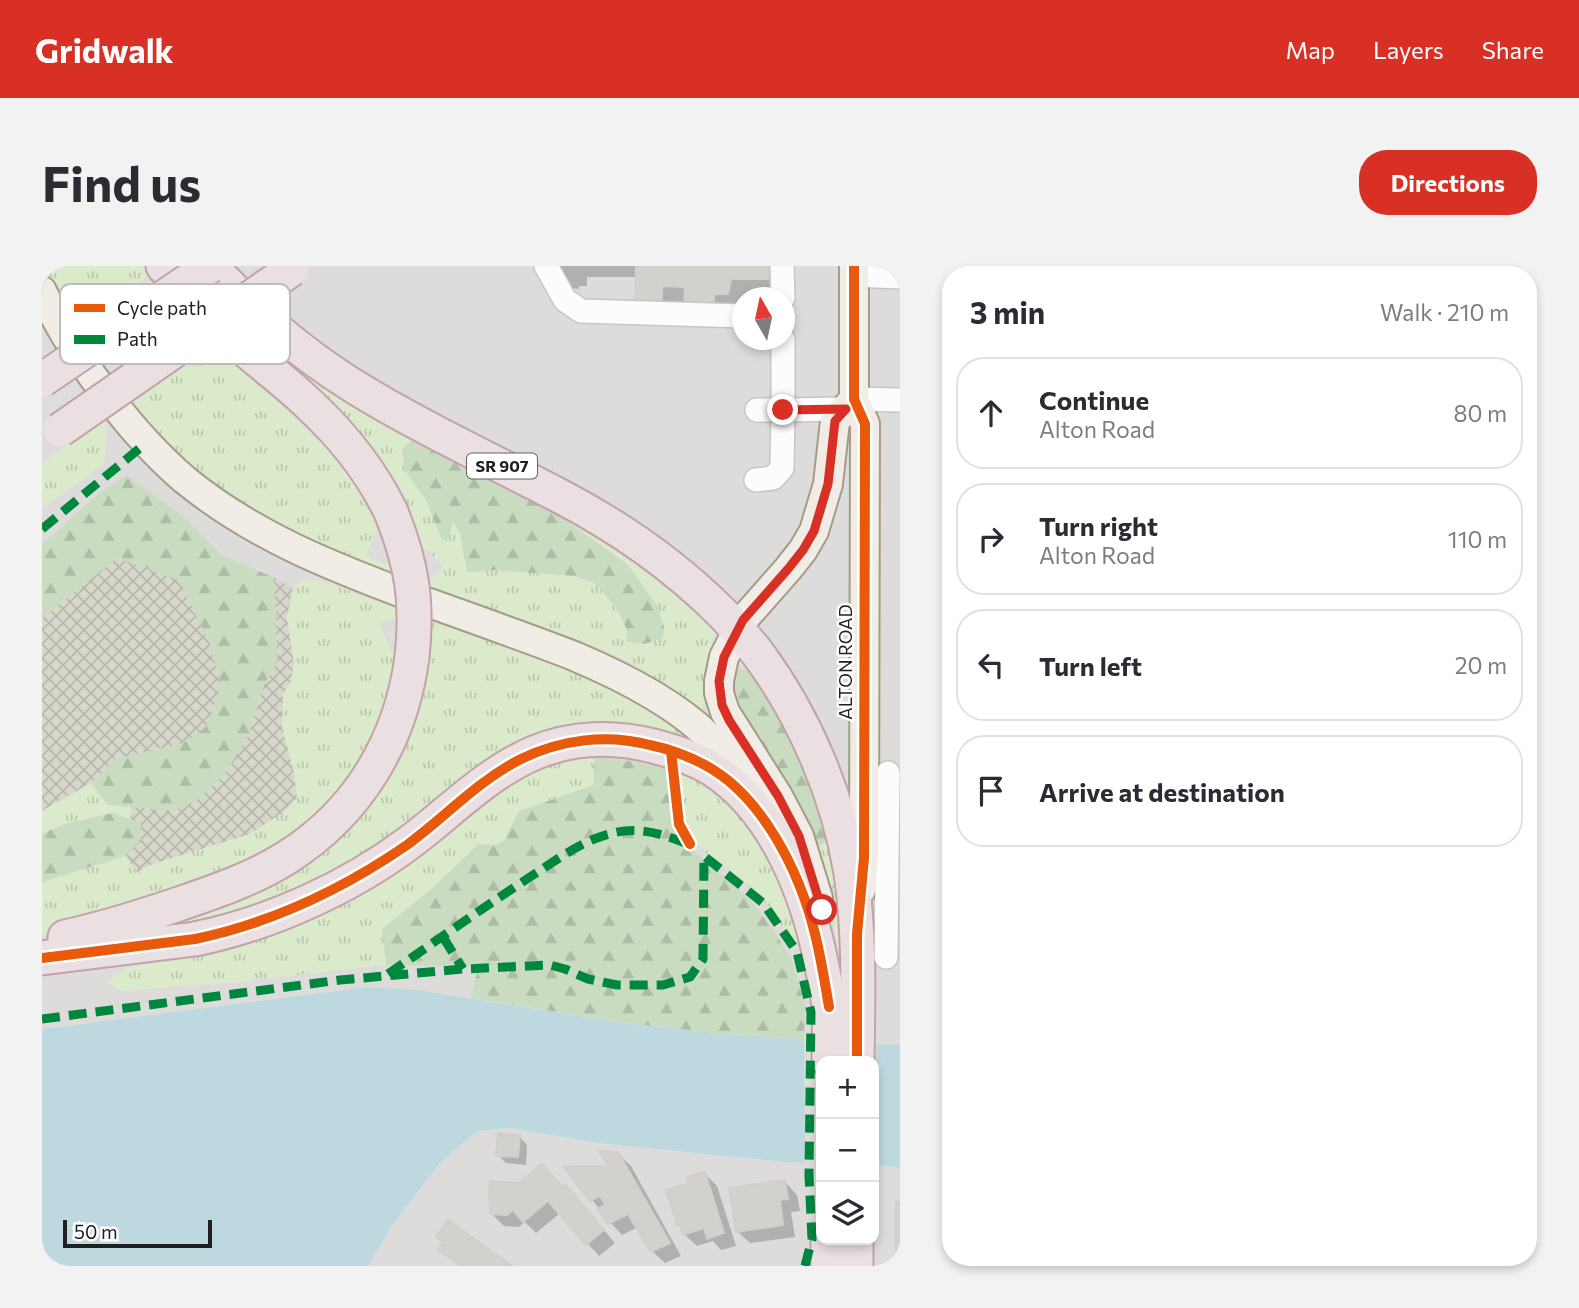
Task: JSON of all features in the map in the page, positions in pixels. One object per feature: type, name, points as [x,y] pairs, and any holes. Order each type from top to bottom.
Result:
[{"type":"highway","points":[[163,266],[180,284]]},
{"type":"highway","points":[[184,284],[211,266]]},
{"type":"highway","name":"SR 907","points":[[211,266],[229,284]]},
{"type":"highway","points":[[272,284],[295,268]]},
{"type":"highway","name":"SR 907","points":[[290,340],[355,387],[620,530],[677,572],[738,629],[781,687],[821,769],[836,810],[848,858],[857,934]]},
{"type":"highway","points":[[42,380],[66,364]]},
{"type":"highway","points":[[51,435],[155,364]]},
{"type":"highway","points":[[42,942],[86,933],[183,903],[259,873],[302,847],[341,812],[373,770],[385,750],[403,705],[415,632],[412,582],[407,557],[391,512],[348,444],[309,404],[263,364]]},
{"type":"highway","points":[[42,958],[195,939],[261,921],[334,889],[388,857],[485,783],[522,759],[570,742],[613,739],[663,748],[705,765],[729,782],[754,807],[782,850],[804,898],[844,1007]]},
{"type":"highway","name":"ALTON ROAD","points":[[830,1056],[844,1007],[857,934]]},
{"type":"highway","name":"ALTON ROAD","points":[[844,1007],[856,1056]]},
{"type":"highway","points":[[828,1245],[828,1266]]},
{"type":"highway","points":[[856,1245],[856,1266]]},
{"type":"main road","name":"ALTON ROAD","points":[[854,271],[850,404],[865,424],[884,773],[864,858],[857,934]]},
{"type":"main road","name":"SR 907","points":[[42,291],[60,323]]},
{"type":"main road","name":"SR 907","points":[[84,364],[146,443],[193,486],[251,526],[356,576],[608,670],[662,702],[706,734],[745,777],[789,838],[814,887]]},
{"type":"main road","name":"ALTON ROAD","points":[[844,1007],[827,929],[799,836],[778,796],[729,720],[722,705],[719,686],[724,657],[738,629],[749,612],[803,550],[814,531],[828,484],[835,421],[850,404]]},
{"type":"street","points":[[546,266],[565,300],[581,311],[732,316]]},
{"type":"street","points":[[782,266],[783,287]]},
{"type":"street","points":[[854,271],[900,277]]},
{"type":"street","points":[[756,480],[773,478],[782,468],[783,350]]},
{"type":"street","points":[[757,410],[900,400]]},
{"type":"street","points":[[884,773],[886,957]]},
{"type":"shaded area","points":[[42,266],[900,266],[900,1044],[715,1033],[419,990],[367,987],[42,1029]]},
{"type":"shaded area","points":[[117,558],[179,579],[210,644],[221,685],[207,726],[184,743],[115,759],[91,783],[42,811],[42,618]]},
{"type":"shaded area","points":[[273,577],[293,588],[287,618],[294,662],[291,681],[283,695],[282,727],[294,772],[297,798],[282,813],[250,834],[153,864],[137,872],[125,856],[141,839],[141,823],[130,819],[131,807],[174,811],[249,735],[264,684],[277,663]]},
{"type":"shaded area","points":[[510,1128],[597,1143],[816,1164],[816,1245],[879,1245],[879,1166],[900,1167],[900,1266],[368,1266],[391,1227],[440,1163],[476,1131]]},
{"type":"green space","points":[[42,266],[144,266],[151,275],[138,284],[60,284],[60,310],[42,279]]},
{"type":"green space","points":[[290,349],[416,436],[406,471],[426,500],[442,540],[449,537],[452,520],[460,533],[467,572],[554,573],[587,580],[607,595],[627,630],[628,565],[529,494],[624,548],[697,609],[716,632],[707,660],[704,700],[700,712],[633,667],[635,664],[591,645],[426,590],[425,581],[440,573],[443,565],[418,543],[389,472],[370,446],[320,396],[282,364],[290,364]]},
{"type":"green space","points":[[185,364],[233,364],[276,400],[346,471],[378,527],[366,555],[372,560],[392,566],[395,580],[331,559],[197,478],[123,406]]},
{"type":"green space","points":[[109,416],[104,464],[42,508],[42,463]]},
{"type":"green space","points":[[416,436],[529,494],[628,565],[658,607],[664,627],[663,638],[644,644],[627,642],[627,630],[618,610],[596,584],[575,576],[494,570],[467,572],[460,533],[453,521],[449,537],[442,540],[426,500],[405,471],[402,449]]},
{"type":"green space","points":[[126,475],[185,518],[221,555],[273,577],[277,663],[264,684],[249,735],[224,775],[196,801],[174,811],[108,805],[91,783],[115,759],[183,743],[207,726],[221,685],[210,644],[179,580],[117,558],[42,618],[42,544],[100,493]]},
{"type":"green space","points":[[318,580],[399,609],[398,617],[379,625],[395,658],[386,702],[367,749],[333,796],[307,822],[287,837],[249,857],[251,866],[183,892],[42,935],[42,882],[125,856],[137,872],[153,864],[250,834],[282,813],[297,798],[294,772],[282,727],[283,695],[291,681],[294,662],[287,618],[293,588],[301,581]]},
{"type":"green space","points":[[428,614],[614,680],[703,742],[697,751],[592,732],[445,805],[270,909],[144,932],[193,918],[258,894],[309,865],[349,831],[371,806],[401,757],[418,711],[427,670]]},
{"type":"green space","points":[[740,669],[750,672],[773,707],[793,746],[832,841],[813,847],[729,698],[733,673]]},
{"type":"green space","points":[[594,757],[594,785],[519,811],[504,840],[496,845],[478,844],[435,886],[382,929],[386,965],[237,982],[119,991],[107,980],[128,968],[242,946],[328,911],[367,891],[438,844],[529,773],[555,764]]},
{"type":"green space","points":[[594,757],[631,761],[670,770],[670,814],[695,852],[752,902],[792,961],[806,1007],[804,1039],[624,1023],[471,998],[479,964],[386,965],[382,929],[435,886],[478,844],[496,845],[504,841],[519,811],[594,785]]},
{"type":"green space","points":[[682,775],[695,780],[716,797],[726,791],[789,886],[816,1002],[801,952],[769,907],[738,876],[698,847],[681,820],[678,778]]},
{"type":"green space","points":[[91,783],[108,805],[131,807],[130,819],[113,813],[65,824],[42,834],[42,811]]},
{"type":"green space","points":[[113,813],[141,823],[141,839],[125,856],[42,882],[42,834],[65,824]]},
{"type":"green space","points":[[832,841],[845,956],[839,955],[813,847]]},
{"type":"water","points":[[367,987],[419,990],[624,1023],[715,1033],[900,1044],[900,1167],[879,1166],[879,1056],[816,1056],[816,1164],[597,1143],[510,1128],[477,1131],[440,1163],[391,1227],[368,1266],[42,1266],[42,1029]]},
{"type":"pier","points":[[164,266],[290,266],[303,285],[290,293],[290,284],[137,284]]},
{"type":"pier","points":[[60,336],[60,364],[184,364],[68,444],[42,400],[42,348]]},
{"type":"pier","points":[[806,1007],[877,1008],[876,1056],[816,1056],[816,1175],[805,1175]]},
{"type":"building","points":[[636,266],[769,266],[769,279],[731,279],[728,294],[714,294],[714,301],[684,302],[685,287],[662,286],[662,302],[635,303]]},
{"type":"building","points":[[498,1133],[520,1135],[518,1157],[496,1156]]},
{"type":"building","points":[[599,1151],[618,1152],[670,1243],[651,1252],[628,1214],[608,1224],[598,1209],[605,1204],[600,1196],[590,1201],[563,1166],[609,1167]]},
{"type":"building","points":[[542,1164],[563,1188],[566,1185],[604,1230],[586,1245],[548,1201],[523,1222],[513,1210],[507,1215],[490,1214],[490,1181],[519,1183]]},
{"type":"building","points":[[705,1172],[724,1233],[707,1239],[704,1228],[683,1235],[666,1190],[689,1183],[687,1177]]},
{"type":"building","points":[[785,1180],[788,1199],[780,1200],[783,1225],[736,1232],[729,1188]]},
{"type":"building","points":[[896,1202],[900,1202],[900,1251],[896,1251]]},
{"type":"building","points":[[448,1220],[512,1266],[461,1266],[438,1250],[443,1242],[436,1237]]},
{"type":"marked path","points":[[42,529],[146,443]]},
{"type":"marked path","points":[[388,974],[533,875],[591,840],[623,831],[643,831],[690,845]]},
{"type":"marked path","points":[[42,1019],[340,980],[463,969],[550,965],[588,979],[617,985],[663,985],[690,977],[703,959],[704,856],[763,903],[797,952],[811,1012],[809,1175],[812,1239],[805,1266]]},
{"type":"marked path","points":[[443,937],[463,969]]},
{"type":"cycle path","points":[[854,266],[854,399],[865,424],[864,858],[857,934],[857,1056]]},
{"type":"cycle path","points":[[42,958],[195,939],[279,914],[332,890],[383,861],[407,845],[491,777],[521,759],[552,747],[601,739],[634,742],[685,756],[705,765],[745,796],[776,838],[800,886],[815,934],[829,1007]]},
{"type":"cycle path","points":[[671,751],[679,824],[690,844]]},
{"type":"route","points":[[783,410],[846,409],[835,421],[828,484],[814,531],[788,569],[743,620],[724,657],[719,693],[729,720],[795,827],[822,910]]}]
